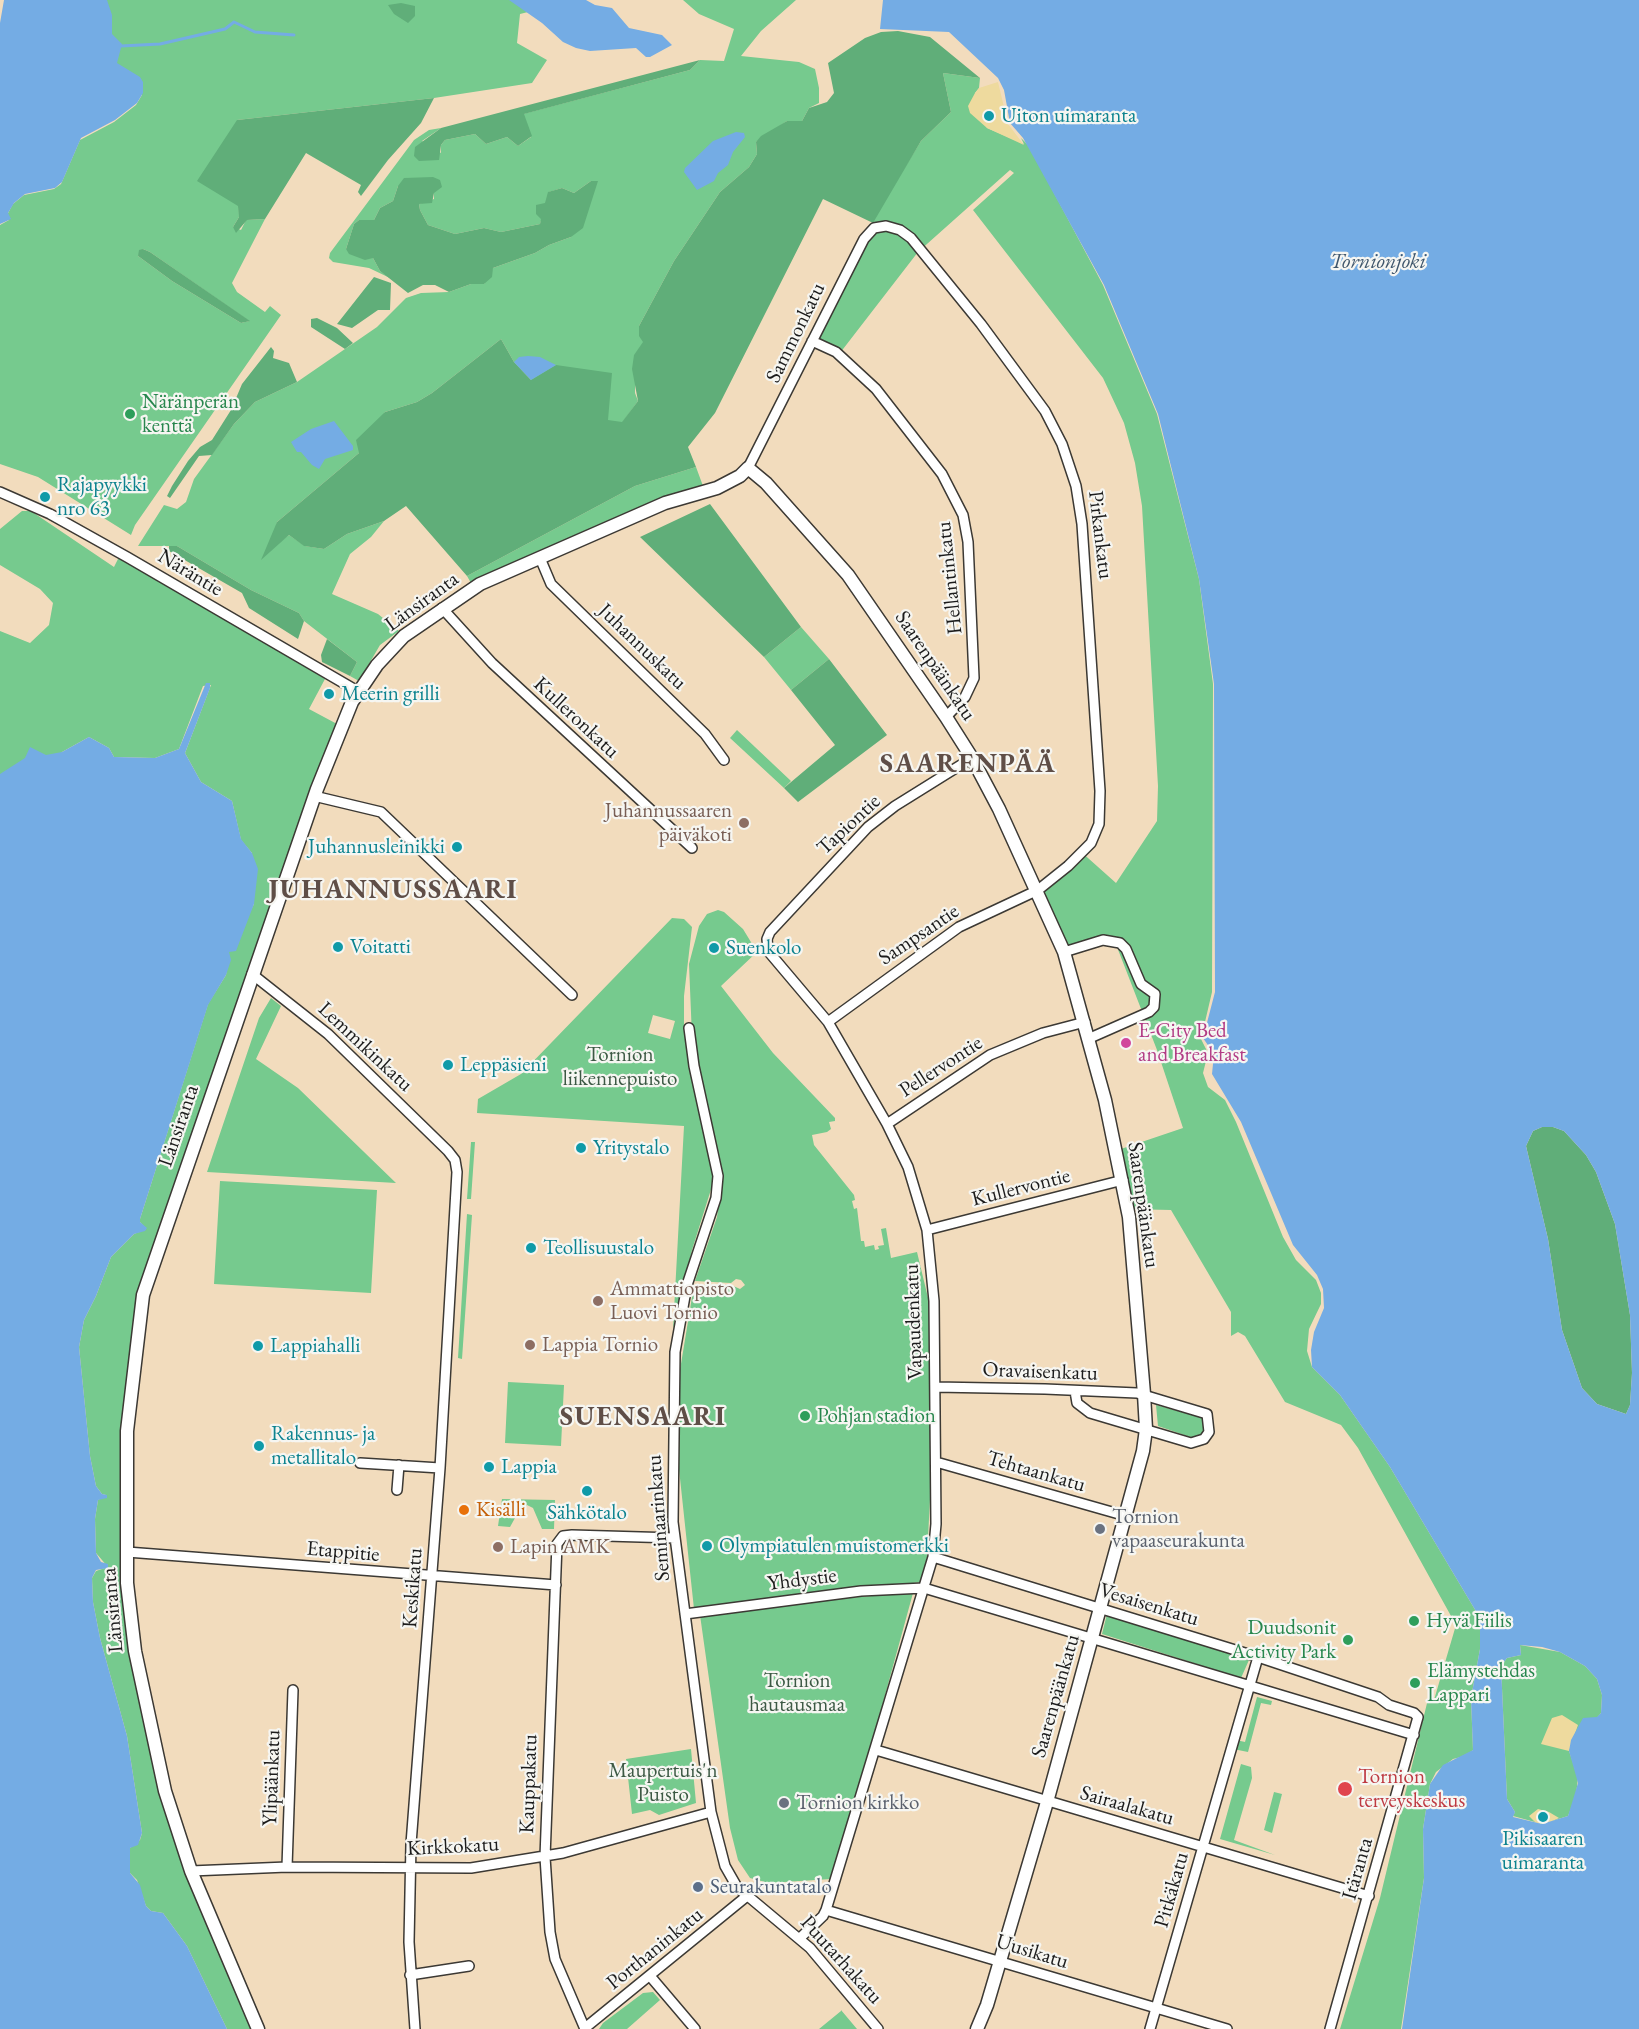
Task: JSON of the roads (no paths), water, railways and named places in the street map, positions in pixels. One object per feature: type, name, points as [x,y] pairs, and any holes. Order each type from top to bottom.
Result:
[{"type":"street","name":"Sammonkatu","points":[[748,468],[864,239],[874,228],[886,226]]},
{"type":"street","name":"Pirkankatu","points":[[886,226],[900,230],[911,238],[981,324],[1038,401],[1062,444],[1076,486],[1088,584],[1100,791],[1099,824],[1091,843],[1068,866],[1038,890]]},
{"type":"street","name":"Hellantinkatu","points":[[812,341],[836,352],[876,389],[942,474],[963,515],[969,553],[974,678],[965,697],[946,717]]},
{"type":"street","name":"Saarenpäänkatu","points":[[748,468],[766,483],[848,575],[972,758],[1038,890],[1064,952],[1090,1038],[1123,1180],[1146,1429],[1126,1516],[1047,1802],[1000,1962],[977,2029]]},
{"type":"street","name":"Länsiranta","points":[[258,2029],[191,1871],[165,1791],[149,1726],[135,1651],[127,1583],[127,1431],[141,1303],[314,796],[359,692],[390,649],[442,608],[480,584],[665,503],[717,488],[740,477],[748,468]]},
{"type":"street","name":"Näräntie","points":[[0,492],[50,514],[108,546],[359,692]]},
{"type":"street","name":"Juhannuskatu","points":[[540,558],[551,584],[705,734],[724,760]]},
{"type":"street","name":"Kulleronkatu","points":[[442,608],[500,671],[692,848]]},
{"type":"street","name":"Tapiontie","points":[[767,939],[770,932],[868,827],[895,806],[972,758]]},
{"type":"street","points":[[314,796],[381,812],[572,995]]},
{"type":"street","name":"Sampsantie","points":[[828,1022],[959,927],[1038,890]]},
{"type":"street","name":"Vapaudenkatu","points":[[767,939],[768,951],[828,1022],[887,1124],[908,1167],[927,1230],[934,1301],[936,1462],[933,1557],[826,1910],[823,1916],[800,1938]]},
{"type":"street","points":[[1064,952],[1103,940],[1120,943],[1126,950],[1141,984],[1155,994],[1154,1006],[1149,1012],[1090,1038]]},
{"type":"street","name":"Lemmikinkatu","points":[[252,974],[328,1034],[448,1151]]},
{"type":"street","name":"Pellervontie","points":[[887,1124],[990,1054],[1043,1033],[1084,1022]]},
{"type":"street","name":"Seminaarinkatu","points":[[689,1028],[693,1066],[718,1176],[716,1198],[687,1285],[675,1352],[672,1419],[675,1538],[711,1812],[725,1866],[737,1887],[747,1896]]},
{"type":"street","name":"Keskikatu","points":[[415,2029],[410,1974],[410,1868],[458,1190],[455,1160],[448,1151]]},
{"type":"street","name":"Kullervontie","points":[[927,1230],[1123,1180]]},
{"type":"street","name":"Oravaisenkatu","points":[[935,1387],[1144,1394],[1207,1414],[1209,1422],[1209,1432],[1204,1439],[1196,1443],[1146,1429]]},
{"type":"street","points":[[1075,1391],[1077,1403],[1084,1411],[1146,1429]]},
{"type":"street","name":"Tehtaankatu","points":[[936,1462],[1126,1516]]},
{"type":"street","points":[[360,1463],[440,1468]]},
{"type":"street","points":[[397,1490],[399,1465]]},
{"type":"street","name":"Kauppakatu","points":[[585,2028],[555,1959],[550,1932],[545,1857],[557,1544],[563,1536],[675,1538]]},
{"type":"street","name":"Etappitie","points":[[127,1552],[555,1585]]},
{"type":"street","name":"Vesaisenkatu","points":[[933,1557],[1258,1657],[1378,1697],[1389,1705],[1414,1713],[1418,1717]]},
{"type":"street","points":[[924,1588],[1414,1735]]},
{"type":"street","name":"Yhdystie","points":[[685,1614],[861,1592],[924,1588]]},
{"type":"street","name":"Pitkäkatu","points":[[1150,2029],[1258,1657]]},
{"type":"street","name":"Ylipäänkatu","points":[[287,1867],[294,1690]]},
{"type":"street","name":"Itäranta","points":[[1330,2029],[1418,1717]]},
{"type":"street","name":"Sairaalakatu","points":[[876,1750],[1369,1896]]},
{"type":"street","name":"Kirkkokatu","points":[[191,1871],[287,1867],[471,1868],[545,1857],[711,1812]]},
{"type":"street","name":"Puutarhakatu","points":[[747,1896],[800,1938],[878,2029]]},
{"type":"street","name":"Porthaninkatu","points":[[585,2028],[747,1896]]},
{"type":"street","name":"Uusikatu","points":[[826,1910],[1227,2029]]},
{"type":"street","points":[[410,1974],[468,1966]]},
{"type":"street","points":[[650,1976],[695,2029]]},
{"type":"water","points":[[4,0],[107,0],[112,15],[112,34],[122,44],[117,63],[140,77],[143,82],[143,93],[137,103],[115,120],[81,138],[62,182],[55,188],[25,194],[14,203],[8,213],[11,219],[0,224],[0,23]]},
{"type":"water","points":[[509,0],[586,0],[595,5],[612,8],[629,28],[662,35],[672,45],[650,57],[646,57],[636,48],[590,51],[576,48],[563,42],[542,23]]},
{"type":"water","name":"Tornionjoki","points":[[883,0],[1639,0],[1639,2029],[1402,2029],[1424,1878],[1423,1829],[1430,1784],[1443,1765],[1473,1750],[1471,1698],[1480,1649],[1480,1623],[1477,1613],[1390,1467],[1340,1395],[1312,1367],[1311,1350],[1314,1332],[1324,1308],[1323,1289],[1317,1275],[1293,1245],[1241,1122],[1212,1074],[1214,1054],[1203,1038],[1215,992],[1214,684],[1199,579],[1158,414],[1104,285],[1023,138],[1010,123],[1004,90],[998,78],[949,32],[880,29]],"holes":[[[1542,1127],[1553,1127],[1564,1131],[1586,1155],[1596,1172],[1615,1224],[1630,1315],[1632,1373],[1630,1405],[1626,1414],[1597,1404],[1582,1388],[1562,1330],[1548,1239],[1526,1146],[1533,1131]],[[1520,1645],[1542,1647],[1560,1652],[1585,1666],[1597,1679],[1602,1695],[1601,1713],[1597,1717],[1583,1718],[1571,1740],[1569,1751],[1578,1783],[1568,1816],[1542,1824],[1513,1817],[1515,1812],[1507,1799],[1501,1666],[1507,1658],[1521,1655]]]},
{"type":"water","points":[[736,132],[744,133],[745,137],[733,152],[728,165],[718,173],[714,181],[697,190],[684,172],[685,168],[713,141]]},
{"type":"water","points":[[519,357],[540,357],[556,365],[531,380],[514,362]]},
{"type":"water","points":[[334,421],[353,446],[353,450],[325,459],[319,469],[312,465],[301,452],[297,452],[291,442],[311,429]]},
{"type":"water","points":[[206,683],[210,683],[210,688],[185,753],[201,782],[232,801],[241,839],[252,853],[258,869],[254,904],[236,951],[229,952],[231,960],[226,975],[208,1005],[140,1219],[140,1222],[147,1228],[145,1231],[134,1234],[111,1257],[84,1320],[79,1347],[90,1456],[96,1486],[102,1494],[107,1495],[107,1498],[98,1500],[95,1519],[96,1553],[101,1562],[108,1564],[108,1568],[96,1570],[92,1578],[93,1602],[100,1638],[127,1736],[142,1833],[138,1845],[130,1848],[130,1873],[140,1885],[146,1906],[151,1911],[163,1913],[187,1946],[227,2029],[0,2029],[0,774],[25,758],[30,747],[46,755],[62,752],[89,737],[109,748],[114,757],[155,758],[179,749]]},
{"type":"waterway","points":[[121,46],[160,44],[225,29],[234,22],[255,32],[294,35]]},
{"type":"place","name":"Uiton uimaranta","points":[[989,116]]},
{"type":"place","name":"Näränperän kenttä","points":[[130,414]]},
{"type":"place","name":"Rajapyykki nro 63","points":[[45,497]]},
{"type":"place","name":"Meerin grilli","points":[[329,694]]},
{"type":"place","name":"Juhannussaaren päiväkoti","points":[[744,823]]},
{"type":"place","name":"Juhannusleinikki","points":[[457,847]]},
{"type":"place","name":"Voitatti","points":[[338,947]]},
{"type":"place","name":"Suenkolo","points":[[714,948]]},
{"type":"place","name":"E-City Bed and Breakfast","points":[[1126,1043]]},
{"type":"place","name":"Leppäsieni","points":[[448,1065]]},
{"type":"place","name":"Yritystalo","points":[[581,1148]]},
{"type":"place","name":"Teollisuustalo","points":[[531,1248]]},
{"type":"place","name":"Ammattiopisto Luovi Tornio","points":[[598,1301]]},
{"type":"place","name":"Lappia Tornio","points":[[530,1345]]},
{"type":"place","name":"Lappiahalli","points":[[258,1346]]},
{"type":"place","name":"Pohjan stadion","points":[[805,1416]]},
{"type":"place","name":"Rakennus- ja metallitalo","points":[[259,1446]]},
{"type":"place","name":"Lappia","points":[[489,1467]]},
{"type":"place","name":"Sähkötalo","points":[[587,1491]]},
{"type":"place","name":"Kisälli","points":[[464,1510]]},
{"type":"place","name":"Tornion vapaaseurakunta","points":[[1100,1529]]},
{"type":"place","name":"Olympiatulen muistomerkki","points":[[707,1546]]},
{"type":"place","name":"Lapin AMK","points":[[498,1547]]},
{"type":"place","name":"Hyvä Fiilis","points":[[1414,1621]]},
{"type":"place","name":"Duudsonit Activity Park","points":[[1348,1640]]},
{"type":"place","name":"Elämystehdas Lappari","points":[[1415,1683]]},
{"type":"place","name":"Tornion terveyskeskus","points":[[1345,1789]]},
{"type":"place","name":"Tornion kirkko","points":[[784,1803]]},
{"type":"place","name":"Pikisaaren uimaranta","points":[[1543,1817]]},
{"type":"place","name":"Seurakuntatalo","points":[[698,1887]]},
{"type":"district","name":"SAARENPÄÄ","points":[[968,765]]},
{"type":"district","name":"JUHANNUSSAARI","points":[[393,891]]},
{"type":"district","name":"SUENSAARI","points":[[643,1418]]},
{"type":"park label","name":"Tornion liikennepuisto","points":[[620,1067]]},
{"type":"park label","name":"Tornion hautausmaa","points":[[797,1693]]},
{"type":"park label","name":"Maupertuis'n Puisto","points":[[663,1783]]}]
